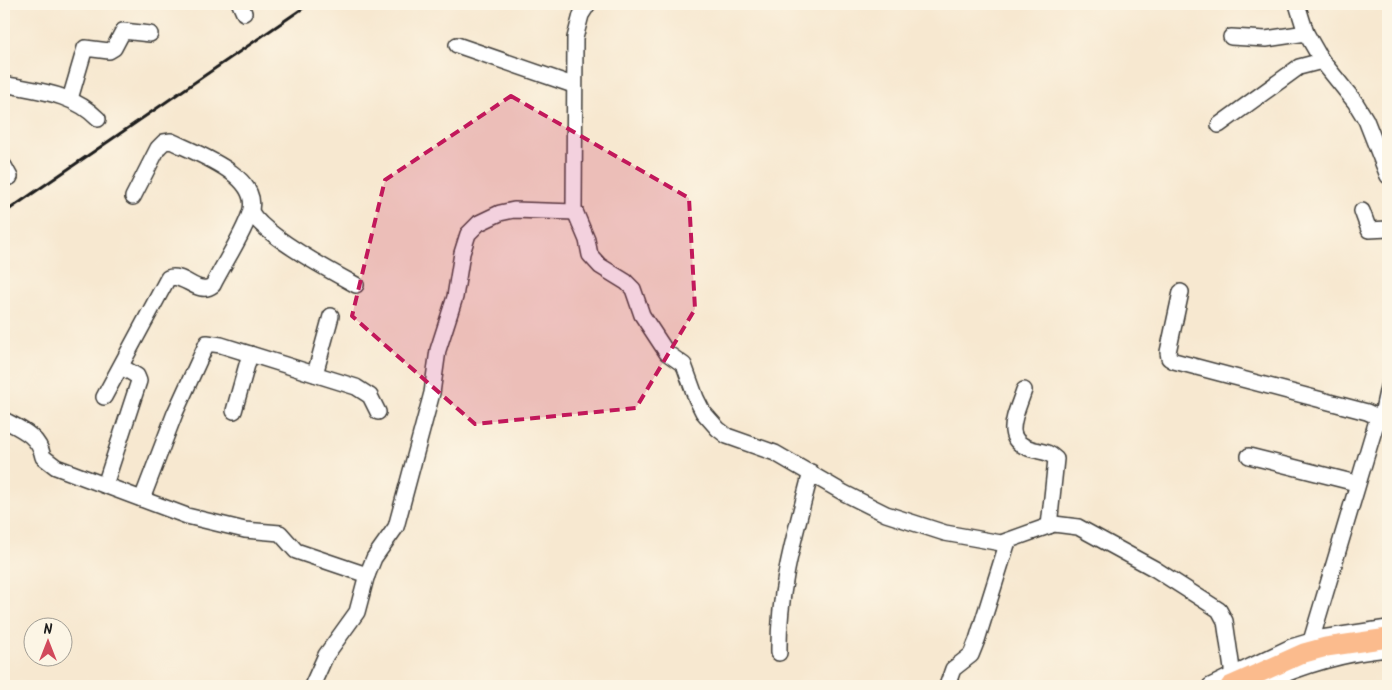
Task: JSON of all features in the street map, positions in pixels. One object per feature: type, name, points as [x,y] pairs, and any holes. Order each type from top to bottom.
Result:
[{"type":"main road","points":[[1231,681],[1304,653],[1335,645],[1388,638]]},
{"type":"street","points":[[588,4],[581,15],[575,38],[573,85],[574,212],[595,262],[633,289],[642,315],[668,353],[684,366],[703,412],[718,429],[727,436],[775,453],[811,472],[844,493],[886,514],[945,534],[1001,543],[1048,526],[1065,524],[1078,528],[1155,569],[1210,602],[1219,610],[1225,621],[1231,681]]},
{"type":"street","points":[[1297,4],[1306,33],[1322,61],[1362,114],[1388,176]]},
{"type":"street","points":[[70,99],[85,48],[109,51],[114,48],[123,31],[150,34]]},
{"type":"street","points":[[1231,37],[1266,40],[1306,33]]},
{"type":"street","points":[[457,45],[573,85]]},
{"type":"street","points":[[1219,125],[1299,67],[1322,61]]},
{"type":"street","points":[[4,84],[70,99],[87,107],[98,119]]},
{"type":"street","points":[[133,198],[158,148],[164,142],[171,142],[235,174],[246,188],[251,212],[259,222],[282,239],[356,285]]},
{"type":"street","points":[[312,686],[326,655],[357,612],[366,575],[374,558],[396,527],[432,393],[438,350],[455,297],[462,253],[468,234],[479,223],[500,212],[514,210],[574,212]]},
{"type":"street","points":[[1362,211],[1369,230],[1388,229]]},
{"type":"street","points":[[104,397],[168,278],[178,276],[202,288],[208,288],[212,285],[251,212]]},
{"type":"street","points":[[1181,292],[1168,352],[1169,358],[1174,361],[1367,412],[1383,412]]},
{"type":"street","points":[[315,374],[332,316]]},
{"type":"street","points":[[142,499],[204,346],[210,342],[362,390],[374,402],[378,412]]},
{"type":"street","points":[[234,411],[250,354]]},
{"type":"street","points":[[105,485],[139,381],[137,376],[122,366]]},
{"type":"street","points":[[1311,641],[1356,483],[1383,412],[1388,387]]},
{"type":"street","points":[[1024,390],[1012,435],[1016,442],[1023,447],[1050,453],[1056,459],[1048,526]]},
{"type":"street","points":[[4,420],[37,441],[46,461],[142,499],[211,522],[245,530],[280,533],[296,551],[366,575]]},
{"type":"street","points":[[1248,456],[1356,483]]},
{"type":"street","points":[[779,653],[778,620],[782,587],[811,472]]},
{"type":"street","points":[[947,686],[953,669],[971,656],[1008,541]]},
{"type":"street","points":[[1210,686],[1231,681],[1264,659],[1311,641],[1349,633],[1388,628]]},
{"type":"street","points":[[1257,686],[1304,665],[1322,660],[1388,649]]},
{"type":"highlighted area","points":[[511,96],[689,198],[695,309],[636,408],[475,424],[352,316],[385,180]]},
{"type":"railway","points":[[4,213],[309,4]]}]
